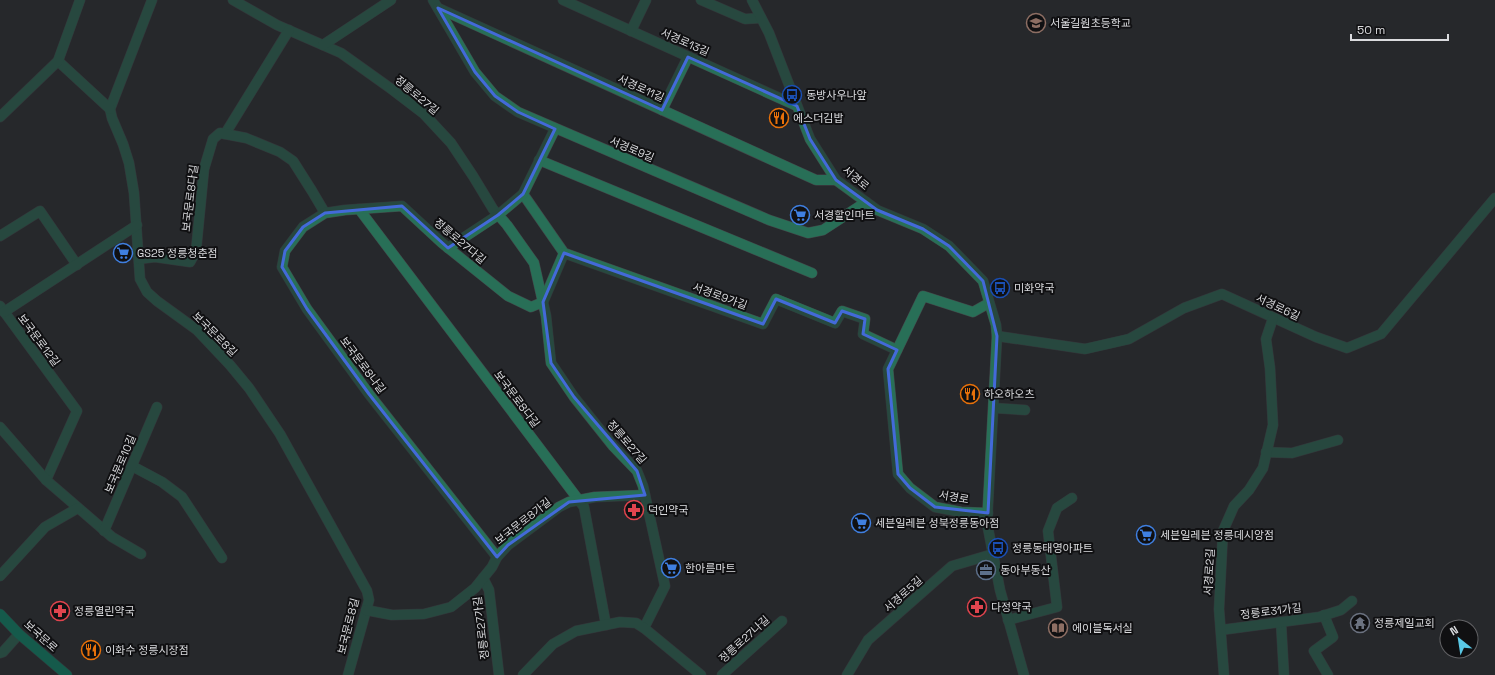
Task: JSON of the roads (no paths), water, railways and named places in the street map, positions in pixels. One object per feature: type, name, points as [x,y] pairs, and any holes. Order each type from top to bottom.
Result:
[{"type":"main road","name":"보국문로","points":[[0,614],[20,634],[67,675]]},
{"type":"street","points":[[0,117],[58,61],[80,0]]},
{"type":"street","points":[[58,61],[110,109],[152,0]]},
{"type":"street","name":"정릉로27길","points":[[233,0],[289,30],[341,53],[424,114],[450,143],[498,215],[534,263],[546,316],[551,363],[578,403],[613,446],[637,471],[643,486],[665,586],[644,628]]},
{"type":"street","points":[[323,45],[391,0]]},
{"type":"street","name":"서경로13길","points":[[562,0],[797,106]]},
{"type":"street","points":[[631,31],[646,0]]},
{"type":"street","points":[[701,0],[745,19],[761,18]]},
{"type":"street","name":"서경로","points":[[752,0],[768,33],[810,139],[836,180],[877,210],[923,229],[949,246],[983,281],[996,325],[997,336],[987,523],[1000,590],[1024,675]]},
{"type":"street","name":"서경로11길","points":[[436,4],[662,110],[816,180],[836,180]]},
{"type":"street","name":"서경로9길","points":[[436,4],[475,72],[495,96],[518,112],[769,220],[808,233],[823,230],[866,202]]},
{"type":"street","points":[[289,30],[225,134],[246,138],[280,152],[293,161],[325,213]]},
{"type":"street","points":[[662,110],[688,56]]},
{"type":"street","name":"보국문로8길","points":[[110,109],[112,118],[124,144],[129,163],[134,193],[140,279],[147,292],[197,330],[249,388],[280,434],[367,591],[369,600],[348,675]]},
{"type":"street","points":[[448,248],[498,215],[522,194],[555,129]]},
{"type":"street","name":"보국문로8다길","points":[[139,259],[155,257],[190,262],[196,251],[204,169],[213,139],[220,133],[225,134]]},
{"type":"street","points":[[539,160],[812,272]]},
{"type":"street","points":[[522,194],[564,253],[543,302]]},
{"type":"street","name":"서경로6길","points":[[997,336],[1084,349],[1129,339],[1184,308],[1222,294],[1316,337],[1347,348],[1381,334],[1495,198]]},
{"type":"street","name":"정릉로27다길","points":[[359,209],[402,206],[448,248],[508,296],[531,307],[543,302]]},
{"type":"street","name":"보국문로8다길","points":[[359,209],[584,507],[606,625]]},
{"type":"street","name":"보국문로8나길","points":[[359,209],[325,213],[303,227],[285,252],[282,267],[307,309],[365,388],[497,557]]},
{"type":"street","points":[[0,236],[40,211],[77,265]]},
{"type":"street","name":"보국문로12길","points":[[46,480],[77,411],[2,309],[77,265],[137,225]]},
{"type":"street","name":"서경로9가길","points":[[564,253],[763,324],[776,299],[835,323],[842,311],[865,318],[863,334],[897,350]]},
{"type":"street","name":"서경로","points":[[988,513],[960,512],[935,507],[910,488],[898,474],[888,369],[923,296],[973,312],[989,303]]},
{"type":"street","name":"서경로2길","points":[[1224,675],[1219,609],[1223,531],[1234,506],[1249,490],[1263,468],[1273,425],[1270,368],[1266,339],[1273,318]]},
{"type":"street","name":"보국문로10길","points":[[104,530],[157,407]]},
{"type":"street","points":[[994,408],[1025,410]]},
{"type":"street","points":[[0,427],[46,480],[112,537],[141,554]]},
{"type":"street","points":[[1266,452],[1292,453],[1338,440]]},
{"type":"street","points":[[132,466],[162,482],[182,497],[222,558]]},
{"type":"street","name":"보국문로8가길","points":[[366,610],[398,615],[424,614],[452,607],[475,588],[492,567],[497,557],[508,545],[559,507],[569,502],[595,497],[645,495]]},
{"type":"street","points":[[1008,620],[1057,607],[1048,531],[1057,508],[1072,498]]},
{"type":"street","points":[[0,576],[45,527],[78,508]]},
{"type":"street","name":"서경로5길","points":[[846,675],[868,640],[952,566],[993,554]]},
{"type":"street","name":"정릉로27가길","points":[[483,578],[489,590],[499,675]]},
{"type":"street","name":"정릉로31가길","points":[[1220,630],[1324,615],[1341,610],[1352,601]]},
{"type":"street","points":[[1324,615],[1333,637],[1314,651],[1328,675]]},
{"type":"street","name":"정릉로27나길","points":[[722,675],[782,621]]},
{"type":"street","points":[[523,675],[553,644],[576,631],[620,622],[636,623],[644,628],[701,675]]},
{"type":"street","points":[[1281,622],[1284,675]]},
{"type":"street","points":[[0,653],[3,652],[20,634]]},
{"type":"place","name":"서울길원초등학교","points":[[1036,23]]},
{"type":"place","name":"동방사우나앞","points":[[792,95]]},
{"type":"place","name":"에스더김밥","points":[[779,118]]},
{"type":"place","name":"서경할인마트","points":[[800,215]]},
{"type":"place","name":"GS25 정릉청춘점","points":[[123,253]]},
{"type":"place","name":"미화약국","points":[[1000,288]]},
{"type":"place","name":"하오하오츠","points":[[970,394]]},
{"type":"place","name":"덕인약국","points":[[634,510]]},
{"type":"place","name":"세븐일레븐 성북정릉동아점","points":[[861,523]]},
{"type":"place","name":"세븐일레븐 정릉데시앙점","points":[[1146,535]]},
{"type":"place","name":"정릉동태영아파트","points":[[998,548]]},
{"type":"place","name":"한아름마트","points":[[671,568]]},
{"type":"place","name":"동아부동산","points":[[986,570]]},
{"type":"place","name":"다정약국","points":[[977,607]]},
{"type":"place","name":"정릉열린약국","points":[[60,611]]},
{"type":"place","name":"정릉제일교회","points":[[1360,623]]},
{"type":"place","name":"에이블독서실","points":[[1058,628]]},
{"type":"place","name":"이화수 정릉시장점","points":[[91,650]]}]
